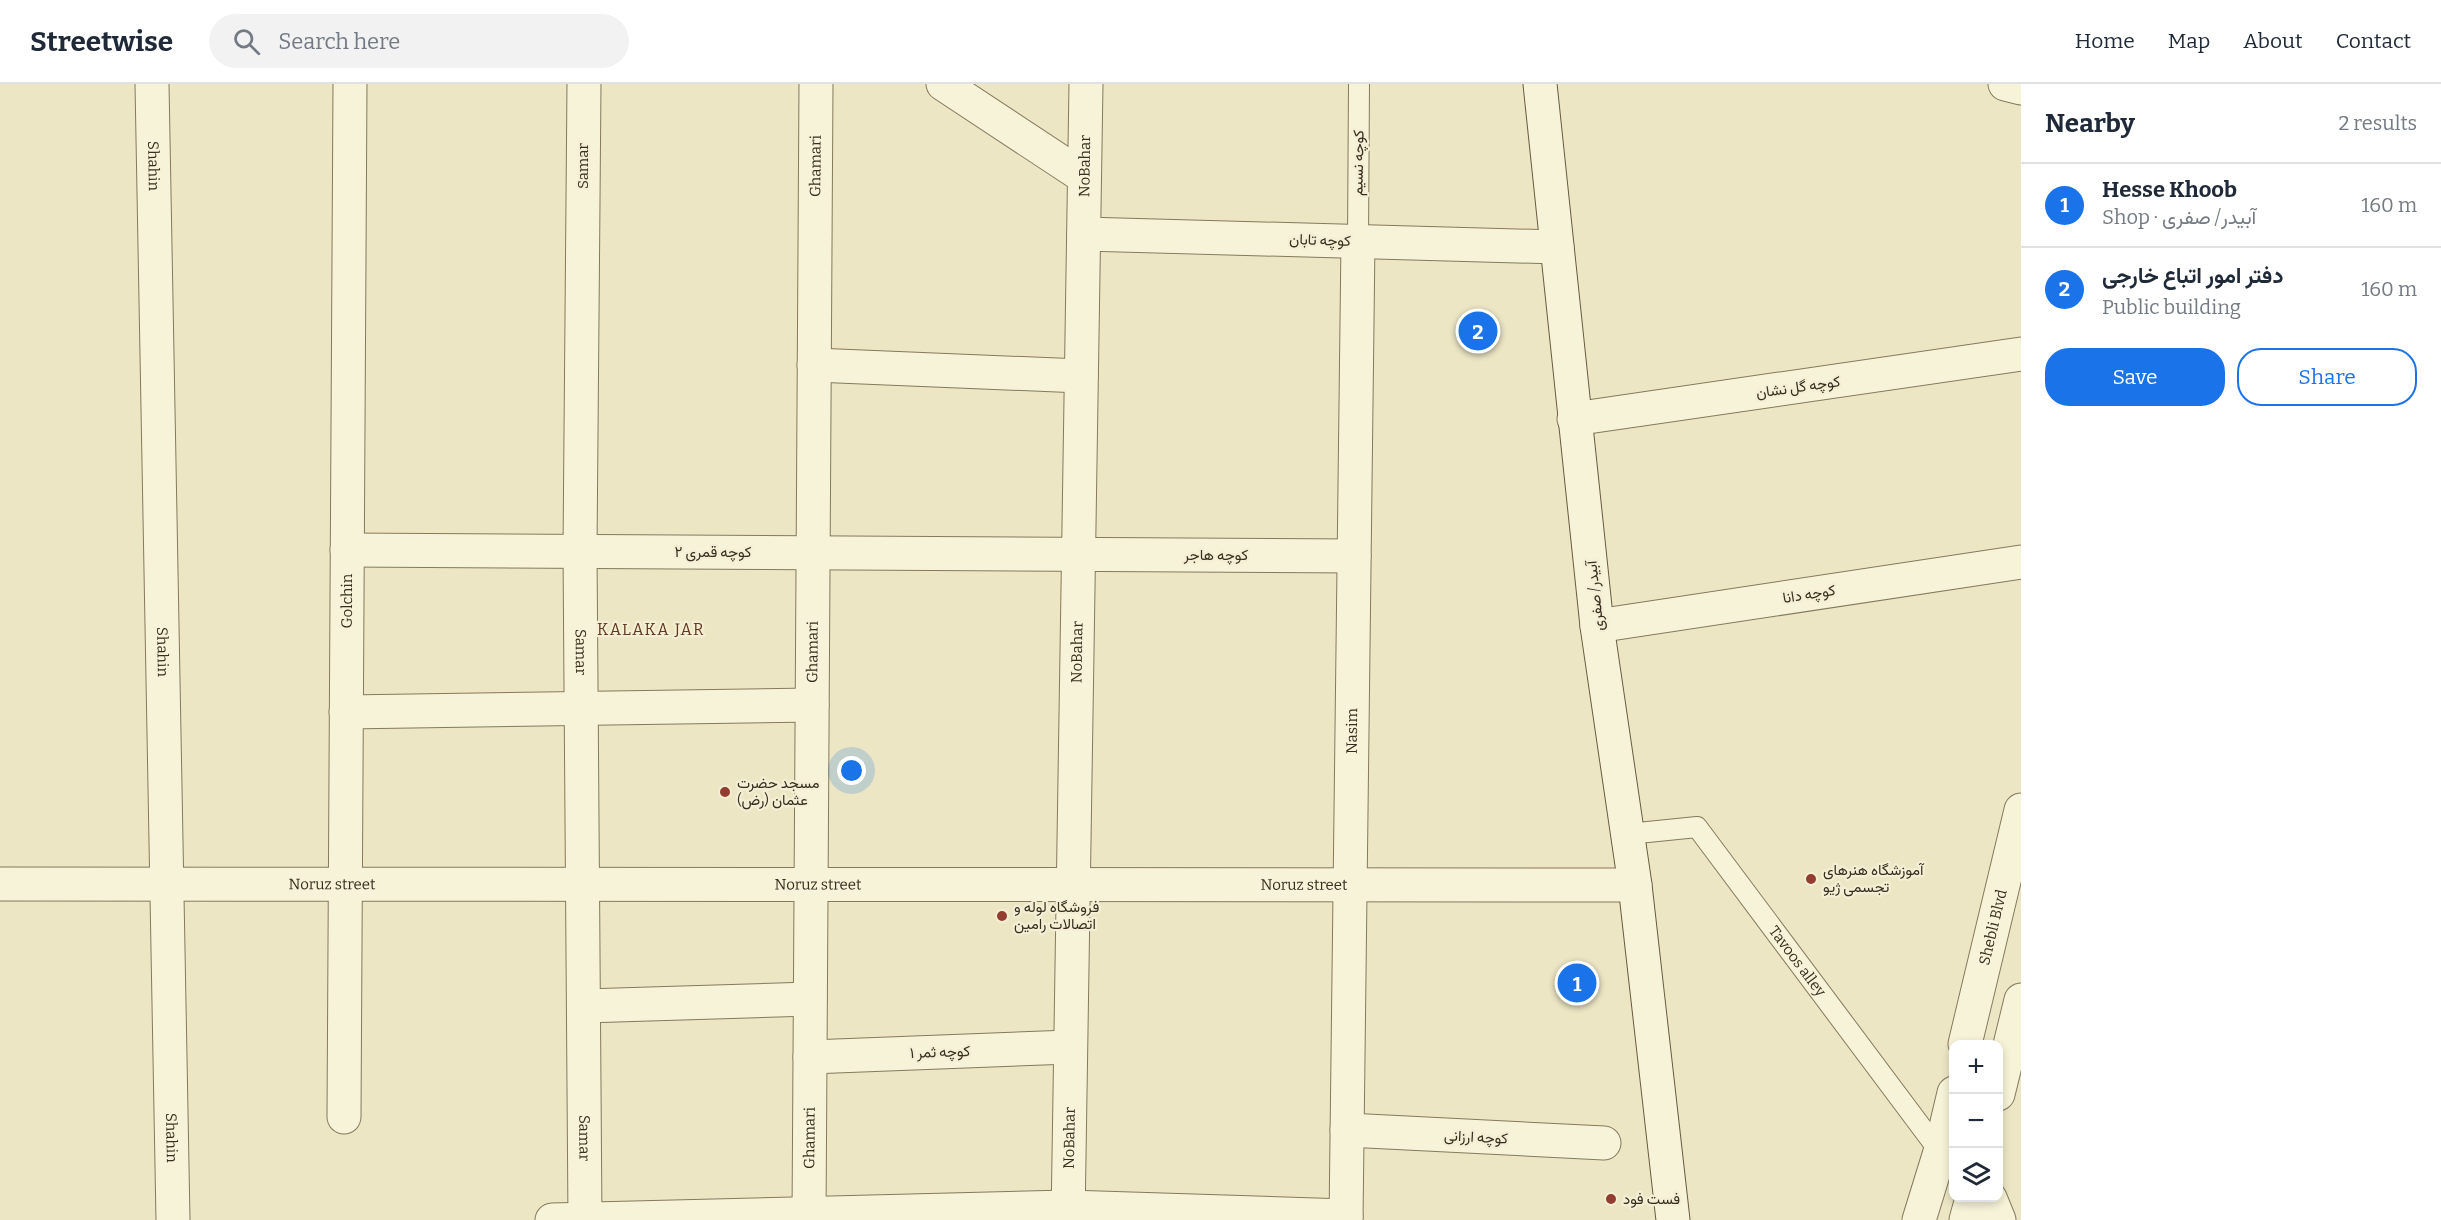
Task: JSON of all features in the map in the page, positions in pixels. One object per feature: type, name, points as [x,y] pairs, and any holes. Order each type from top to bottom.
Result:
[{"type":"street","name":"Shahin","points":[[152,84],[173,1220]]},
{"type":"street","name":"Golchin","points":[[344,1117],[350,84]]},
{"type":"street","name":"Samar","points":[[584,84],[580,551],[585,1220]]},
{"type":"street","name":"Ghamari","points":[[809,1217],[816,84]]},
{"type":"street","points":[[943,84],[1084,177]]},
{"type":"street","name":"NoBahar","points":[[1068,1214],[1086,84]]},
{"type":"street","name":"آبیدر/ صفری","points":[[1540,84],[1597,626],[1635,885],[1659,1107]]},
{"type":"street","points":[[2006,84],[2021,88]]},
{"type":"street","name":"کوچه تابان","points":[[1084,234],[1557,247]]},
{"type":"street","name":"Nasim","points":[[1346,1218],[1358,241]]},
{"type":"street","name":"کوچه گل نشان","points":[[1574,419],[2021,354]]},
{"type":"street","points":[[814,365],[1081,376]]},
{"type":"street","name":"کوچه قمری ۲","points":[[347,550],[1079,554]]},
{"type":"street","name":"کوچه هاجر","points":[[1079,554],[1354,556]]},
{"type":"street","name":"کوچه دانا","points":[[1597,626],[2021,562]]},
{"type":"street","points":[[346,712],[812,705]]},
{"type":"street","name":"Shebli Blvd","points":[[1966,1040],[2021,810]]},
{"type":"street","name":"Noruz street","points":[[0,884],[1635,885]]},
{"type":"street","points":[[584,1006],[810,999]]},
{"type":"street","points":[[2003,1074],[2021,1000]]},
{"type":"street","name":"کوچه ثمر ۱","points":[[810,1057],[1070,1047]]},
{"type":"street","points":[[1659,1107],[1673,1220]]},
{"type":"street","points":[[1659,1107],[1683,1201],[1697,1220]]},
{"type":"street","points":[[1919,1220],[1940,1152],[1949,1112]]},
{"type":"street","name":"کوچه ارزانی","points":[[1347,1130],[1604,1143]]},
{"type":"street","points":[[1966,1220],[1971,1202]]},
{"type":"street","points":[[1992,1202],[1999,1220]]},
{"type":"street","points":[[552,1220],[1068,1214],[1346,1218]]},
{"type":"lane","name":"کوچه نسیم","points":[[1358,241],[1359,84]]},
{"type":"lane","name":"Tavoos alley","points":[[1628,834],[1697,827],[1940,1152]]},
{"type":"place","name":"دفتر امور اتباع خارجی","points":[[1478,331]]},
{"type":"place","name":"مسجد حضرت عثمان (رض)","points":[[725,792]]},
{"type":"place","name":"آموزشگاە هنرهای تجسمی ژیو","points":[[1811,879]]},
{"type":"place","name":"فروشگاه لوله و اتصالات رامین","points":[[1002,916]]},
{"type":"place","name":"Hesse Khoob","points":[[1577,983]]},
{"type":"place","name":"فست فود","points":[[1611,1199]]},
{"type":"district","name":"KALAKA JAR","points":[[651,629]]}]
